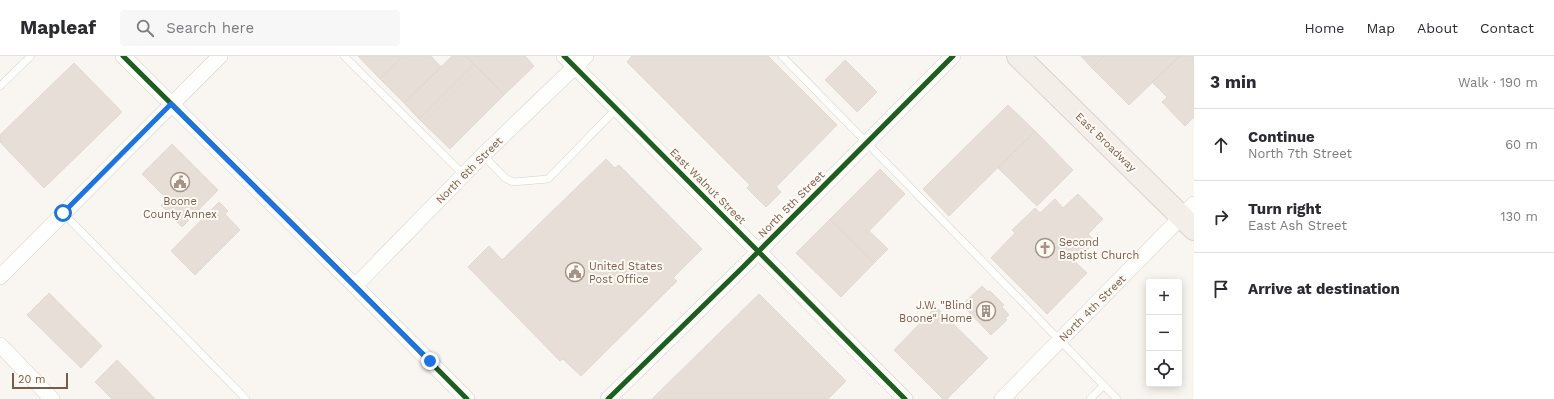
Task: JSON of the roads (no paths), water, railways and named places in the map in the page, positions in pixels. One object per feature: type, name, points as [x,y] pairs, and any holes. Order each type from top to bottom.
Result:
[{"type":"main road","name":"East Broadway","points":[[1018,56],[1190,217]]},
{"type":"street","points":[[123,56],[467,399]]},
{"type":"street","points":[[0,277],[220,56]]},
{"type":"street","name":"East Walnut Street","points":[[564,56],[905,399]]},
{"type":"street","name":"North 6th Street","points":[[355,286],[483,156],[586,56]]},
{"type":"street","name":"North 5th Street","points":[[608,399],[953,56]]},
{"type":"street","name":"North 4th Street","points":[[1002,399],[1059,340],[1190,217]]},
{"type":"street","points":[[0,345],[52,399]]},
{"type":"lane","points":[[0,86],[32,56]]},
{"type":"lane","points":[[344,56],[464,175]]},
{"type":"lane","points":[[782,56],[1117,399]]},
{"type":"lane","points":[[483,156],[505,178],[513,182],[548,179],[616,109]]},
{"type":"lane","points":[[63,213],[246,399]]},
{"type":"lane","points":[[1090,399],[1104,385]]},
{"type":"place","name":"Boone County Annex","points":[[180,182]]},
{"type":"place","name":"Second Baptist Church","points":[[1045,248]]},
{"type":"place","name":"United States Post Office","points":[[575,272]]},
{"type":"place","name":"J.W. \"Blind Boone\" Home","points":[[986,311]]}]
